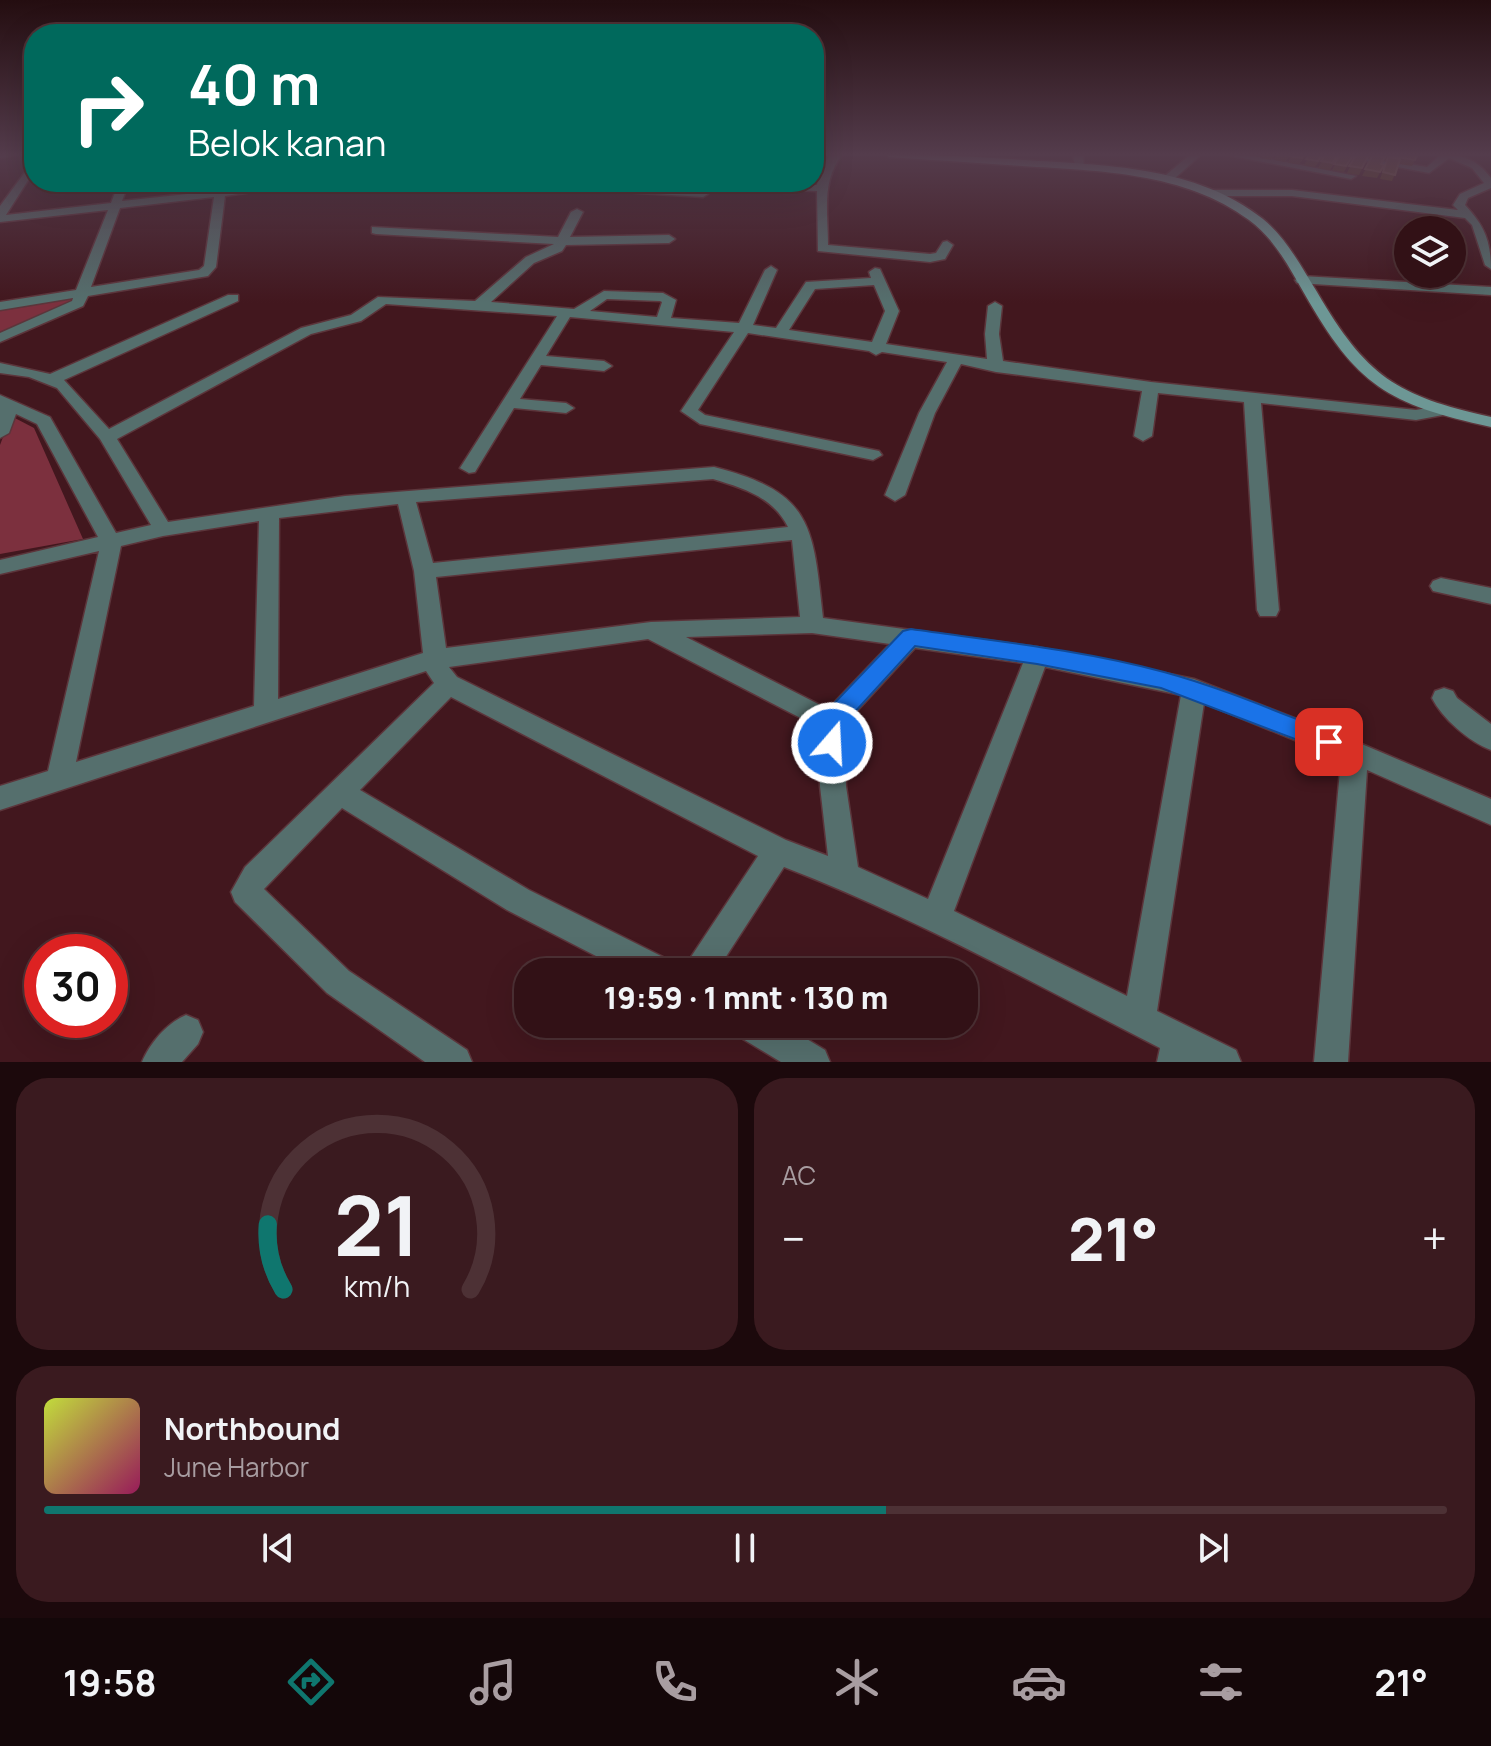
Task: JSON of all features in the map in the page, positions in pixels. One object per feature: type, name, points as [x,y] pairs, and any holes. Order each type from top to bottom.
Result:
[{"type":"main road","points":[[1231,204],[1264,226],[1350,357],[1363,371],[1394,393],[1437,411],[1491,422]]},
{"type":"street","points":[[0,217],[129,204]]},
{"type":"street","points":[[0,306],[203,273],[210,267],[219,204]]},
{"type":"street","points":[[821,204],[820,246],[825,250],[937,258],[947,245]]},
{"type":"street","points":[[1377,204],[1469,215]]},
{"type":"street","points":[[1460,204],[1477,224],[1490,259]]},
{"type":"street","points":[[0,338],[74,307],[84,294],[115,206]]},
{"type":"street","points":[[480,304],[530,260],[552,252],[563,241],[577,212]]},
{"type":"street","points":[[376,230],[563,241],[669,239]]},
{"type":"street","points":[[865,254],[892,311],[876,350]]},
{"type":"street","points":[[771,270],[744,328],[689,411],[692,416],[873,455]]},
{"type":"street","points":[[1302,280],[1491,291]]},
{"type":"street","points":[[780,333],[811,285],[880,281]]},
{"type":"street","points":[[469,468],[536,360],[567,317],[604,295],[663,297],[669,300],[663,322]]},
{"type":"street","points":[[53,379],[233,298]]},
{"type":"street","points":[[107,437],[306,331],[356,318],[383,300],[480,304],[642,331]]},
{"type":"street","points":[[995,306],[992,334],[996,367]]},
{"type":"street","points":[[567,317],[744,328],[876,350],[1252,400],[1416,415],[1437,411]]},
{"type":"street","points":[[536,360],[604,366]]},
{"type":"street","points":[[895,495],[927,413],[955,361]]},
{"type":"street","points":[[0,368],[53,379],[63,385],[107,437],[163,529]]},
{"type":"street","points":[[1143,436],[1151,387]]},
{"type":"street","points":[[1252,400],[1268,610]]},
{"type":"street","points":[[0,433],[6,402],[44,421],[111,543],[59,781]]},
{"type":"street","points":[[511,403],[566,408]]},
{"type":"street","points":[[0,567],[163,529],[345,502],[714,473],[759,487],[779,499],[802,532],[812,625]]},
{"type":"street","points":[[406,499],[425,571],[442,671],[342,794],[255,877],[246,892],[338,982],[455,1062]]},
{"type":"street","points":[[266,710],[269,514]]},
{"type":"street","points":[[425,571],[802,532]]},
{"type":"street","points":[[1441,586],[1491,596]]},
{"type":"street","points":[[0,798],[266,710],[442,671],[651,630],[812,625],[1037,656],[1114,669],[1194,689],[1355,753],[1491,812]]},
{"type":"street","points":[[651,630],[831,722]]},
{"type":"street","points":[[845,876],[833,786],[831,722],[911,637]]},
{"type":"street","points":[[936,918],[1037,656]]},
{"type":"street","points":[[442,671],[778,851],[845,876],[936,918],[1139,1020],[1176,1050],[1224,1062]]},
{"type":"street","points":[[1139,1020],[1194,689]]},
{"type":"street","points":[[1444,698],[1448,705],[1491,739]]},
{"type":"street","points":[[1331,1062],[1355,753]]},
{"type":"street","points":[[342,794],[518,900],[632,958]]},
{"type":"street","points":[[706,958],[778,851]]},
{"type":"street","points":[[159,1062],[186,1032]]},
{"type":"street","points":[[773,1038],[813,1062]]},
{"type":"shaded area","points":[[74,298],[68,307],[0,335],[0,308]]},
{"type":"shaded area","points":[[11,416],[34,428],[83,539],[0,554],[0,445]]},
{"type":"route","points":[[832,743],[831,722],[911,637],[1114,669],[1161,680],[1194,689],[1329,742]]}]
